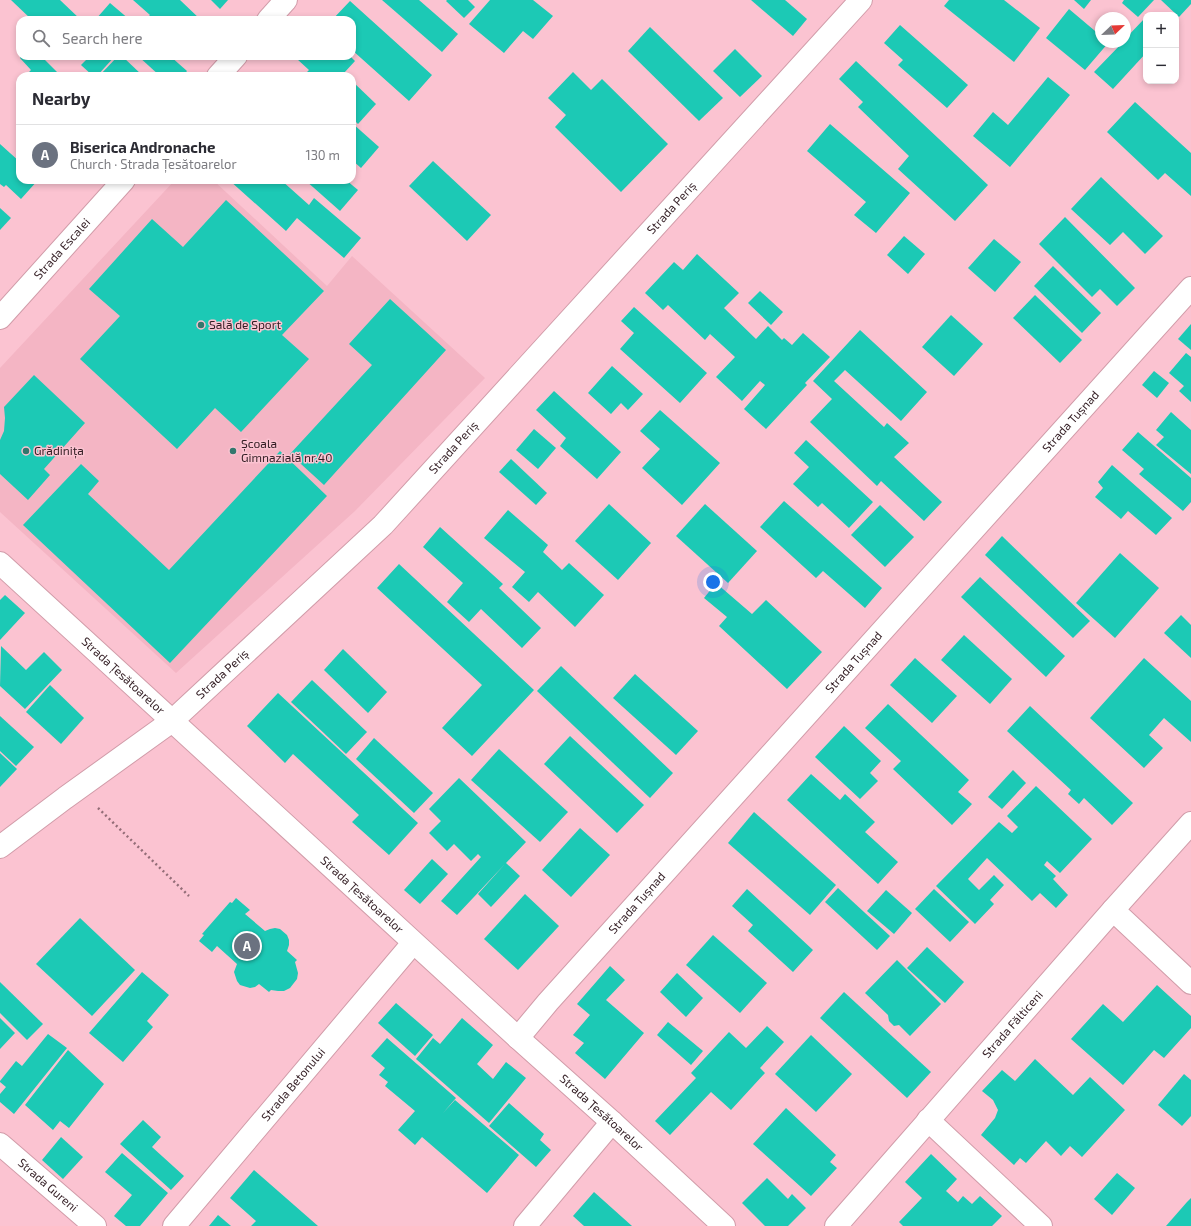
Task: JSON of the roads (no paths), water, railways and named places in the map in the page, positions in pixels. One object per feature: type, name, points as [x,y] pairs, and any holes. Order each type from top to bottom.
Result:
[{"type":"street","points":[[272,16],[286,0]]},
{"type":"street","name":"Strada Periș","points":[[0,847],[77,789],[172,721],[383,526],[861,0]]},
{"type":"street","points":[[222,72],[232,60]]},
{"type":"street","name":"Strada Escalei","points":[[0,318],[120,184]]},
{"type":"street","name":"Strada Tușnad","points":[[518,1038],[1191,288]]},
{"type":"street","name":"Strada Țesătoarelor","points":[[0,563],[724,1226]]},
{"type":"street","name":"Strada Fălticeni","points":[[836,1226],[1191,823]]},
{"type":"street","points":[[1113,910],[1191,983]]},
{"type":"street","name":"Strada Betonului","points":[[174,1226],[413,942]]},
{"type":"street","points":[[928,1120],[1041,1226]]},
{"type":"street","points":[[525,1226],[612,1122]]},
{"type":"street","name":"Strada Gureni","points":[[0,1144],[95,1226]]},
{"type":"place","name":"Sală de Sport","points":[[201,325]]},
{"type":"place","name":"Grădinița","points":[[26,451]]},
{"type":"place","name":"Școala Gimnazială nr.40","points":[[233,451]]},
{"type":"place","name":"Biserica Andronache","points":[[247,946]]}]
